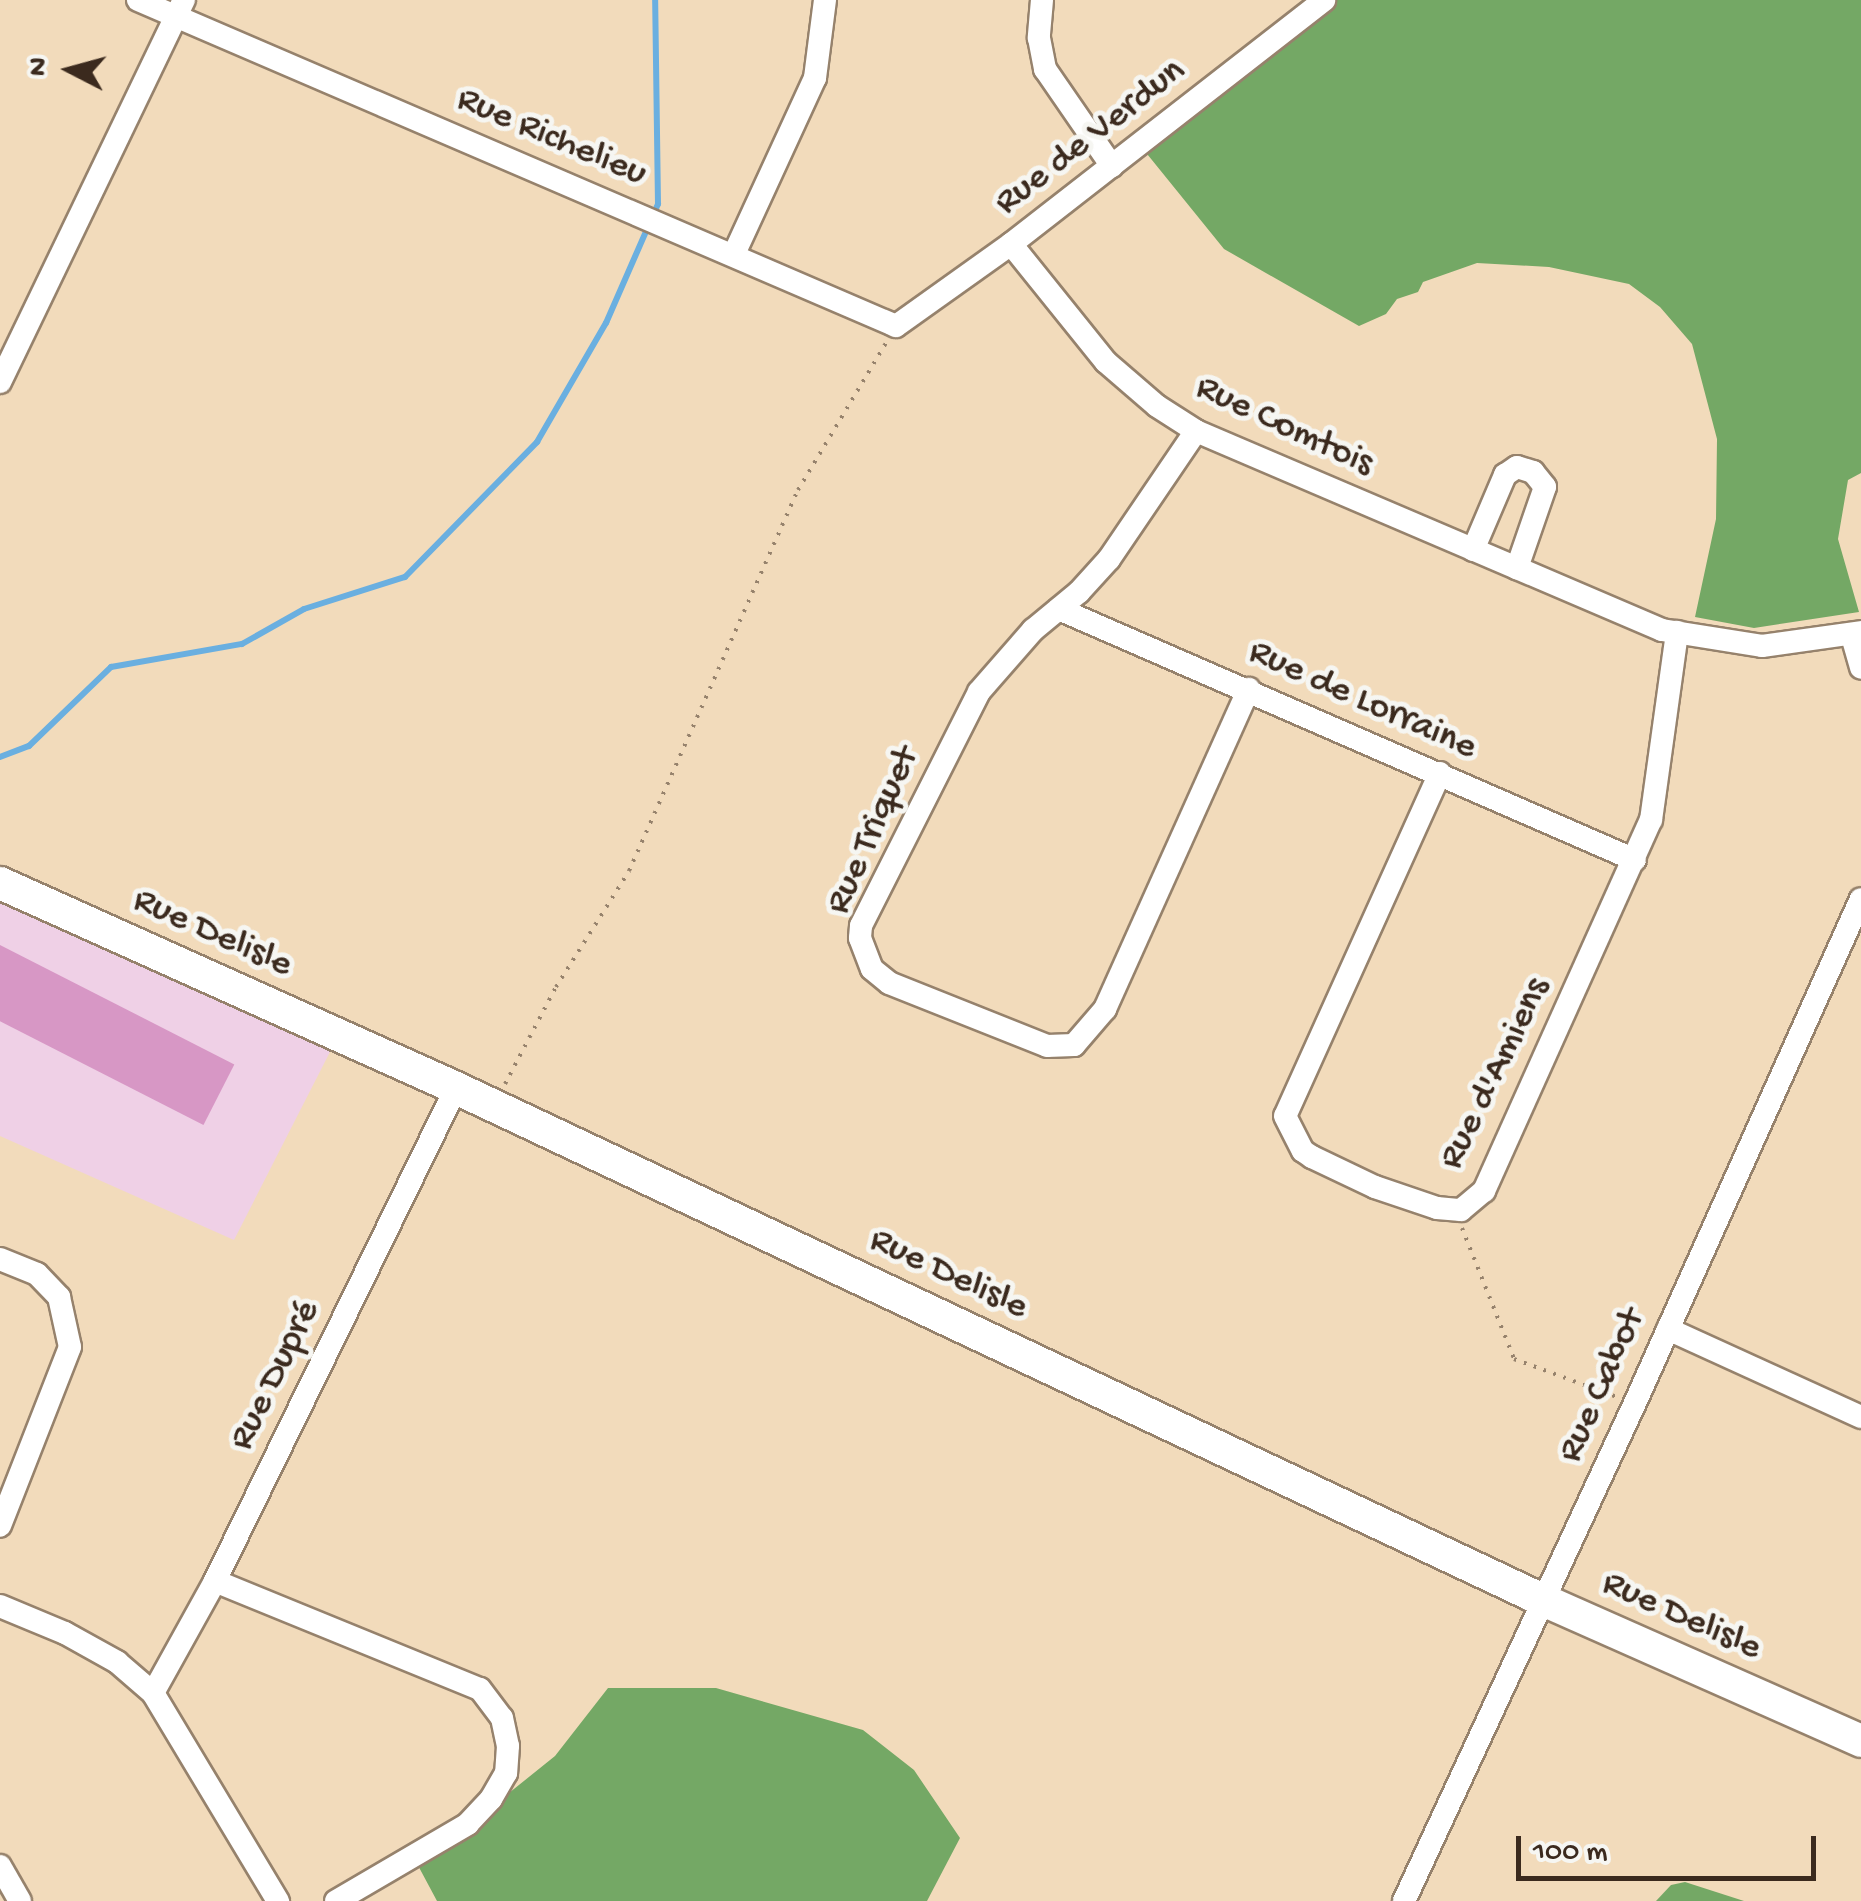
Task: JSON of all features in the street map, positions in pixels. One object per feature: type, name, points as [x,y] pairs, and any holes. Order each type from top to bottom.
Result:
[{"type":"street","name":"Rue Richelieu","points":[[138,0],[180,8],[896,326]]},
{"type":"street","points":[[734,254],[815,78],[825,0]]},
{"type":"street","points":[[1042,0],[1039,38],[1045,69],[1112,166]]},
{"type":"street","name":"Rue de Verdun","points":[[896,326],[1011,244],[1324,0]]},
{"type":"street","points":[[0,382],[180,8]]},
{"type":"street","name":"Rue Comtois","points":[[1011,244],[1106,362],[1157,406],[1196,430],[1662,630],[1762,646],[1856,634]]},
{"type":"street","name":"Rue Triquet","points":[[1196,430],[1109,558],[1033,630],[979,692],[861,926],[860,938],[872,970],[898,987],[1047,1046],[1074,1045],[1105,1008],[1248,690]]},
{"type":"street","points":[[1473,550],[1504,475],[1517,467],[1532,472],[1545,487],[1517,568]]},
{"type":"street","name":"Rue de Lorraine","points":[[1059,608],[1635,860]]},
{"type":"street","name":"Rue d'Amiens","points":[[1440,773],[1285,1116],[1303,1151],[1312,1158],[1375,1188],[1461,1210],[1484,1191],[1651,820],[1677,632]]},
{"type":"street","points":[[1856,634],[1861,668]]},
{"type":"street","name":"Rue Delisle","points":[[0,883],[456,1088],[1544,1599],[1861,1741]]},
{"type":"street","name":"Rue Cabot","points":[[1404,1901],[1636,1403],[1861,899]]},
{"type":"street","name":"Rue Dupré","points":[[154,1693],[215,1581],[456,1088]]},
{"type":"street","points":[[0,1259],[37,1274],[60,1297],[70,1346],[0,1526]]},
{"type":"street","points":[[1668,1328],[1861,1417]]},
{"type":"street","points":[[215,1581],[480,1689],[502,1718],[508,1746],[506,1773],[492,1799],[468,1824],[336,1901]]},
{"type":"street","points":[[0,1606],[65,1633],[117,1662],[154,1693],[278,1901]]},
{"type":"street","points":[[0,1866],[20,1901]]},
{"type":"path","points":[[494,1106],[556,987],[629,871],[798,490],[896,326]]},
{"type":"path","points":[[1454,1210],[1514,1359],[1636,1403]]},
{"type":"shaded area","points":[[0,895],[333,1046],[234,1240],[0,1136]]},
{"type":"green space","points":[[1324,0],[1861,0],[1861,473],[1848,480],[1838,539],[1859,612],[1754,628],[1695,617],[1716,519],[1717,439],[1692,344],[1660,307],[1629,284],[1549,267],[1477,263],[1423,282],[1418,292],[1397,299],[1386,314],[1359,326],[1224,249],[1139,144]]},
{"type":"green space","points":[[608,1688],[716,1688],[863,1730],[914,1770],[960,1838],[927,1901],[437,1901],[414,1858],[468,1826],[555,1756]]},
{"type":"green space","points":[[1685,1882],[1744,1901],[1656,1901],[1671,1885]]},
{"type":"building","points":[[0,945],[234,1064],[203,1125],[0,1021]]},
{"type":"waterway","points":[[0,757],[29,746],[111,667],[242,644],[304,609],[405,577],[537,442],[606,323],[658,204],[655,0]]}]
